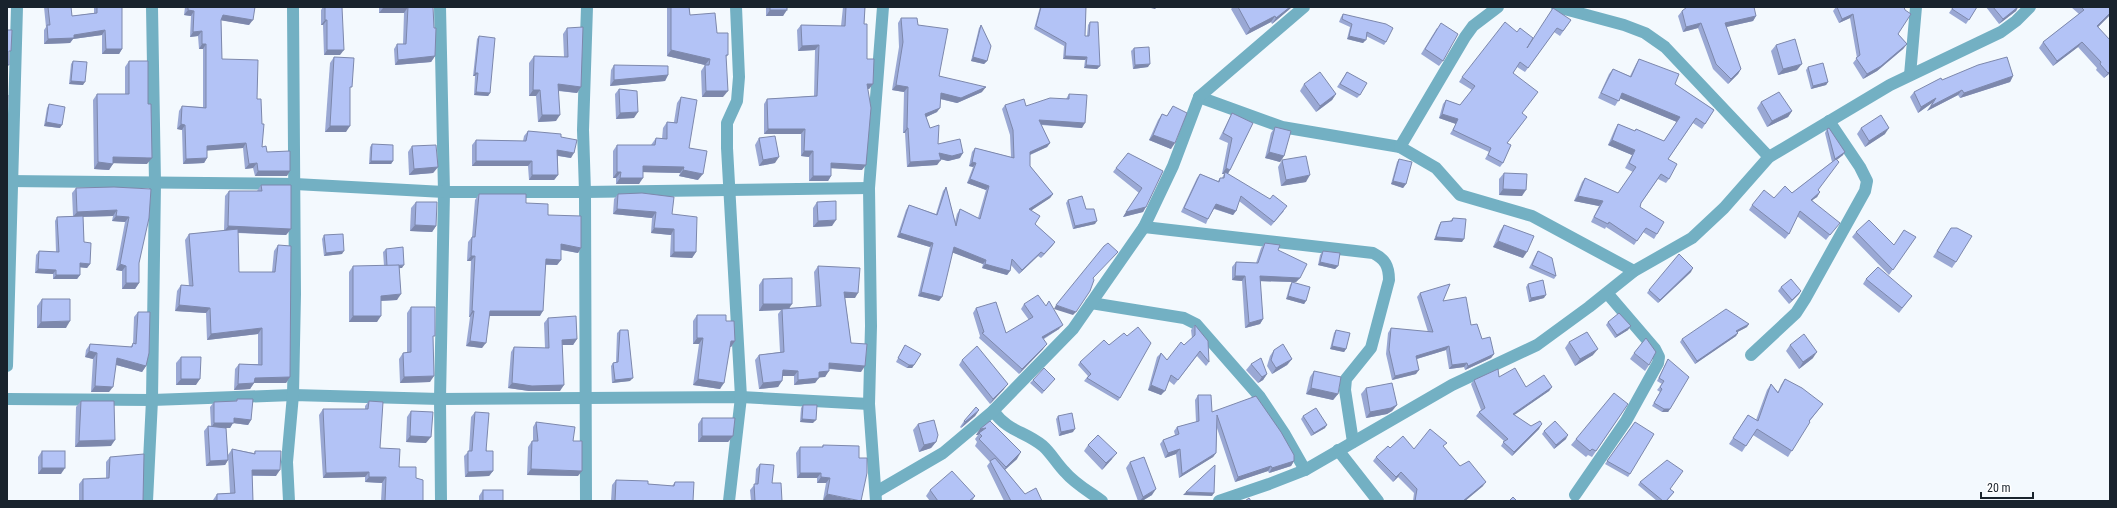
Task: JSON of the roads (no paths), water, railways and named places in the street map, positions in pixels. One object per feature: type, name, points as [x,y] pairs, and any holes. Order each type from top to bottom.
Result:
[{"type":"street","points":[[7,366],[10,181],[17,7]]},
{"type":"street","points":[[147,501],[152,400],[156,183],[152,7]]},
{"type":"street","points":[[289,501],[287,462],[293,395],[295,184],[293,7]]},
{"type":"street","points":[[440,7],[444,192],[440,399],[441,501]]},
{"type":"street","points":[[586,501],[585,192],[583,130],[587,7]]},
{"type":"street","points":[[729,501],[741,397],[728,123],[737,101],[739,77],[736,7]]},
{"type":"street","points":[[883,7],[869,188],[871,326],[869,404],[876,496],[943,453],[993,411],[1072,329],[1092,303],[1144,227],[1173,166],[1199,97],[1304,7]]},
{"type":"street","points":[[1400,147],[1464,37],[1473,26],[1498,7]]},
{"type":"street","points":[[1557,7],[1645,32],[1665,47],[1769,157]]},
{"type":"street","points":[[1910,74],[1916,7]]},
{"type":"street","points":[[1219,501],[1305,470],[1452,385],[1537,345],[1634,271],[1692,238],[1724,208],[1769,157],[1910,74],[2001,32],[2016,22],[2030,7]]},
{"type":"street","points":[[1199,97],[1282,127],[1400,147],[1436,168],[1460,195],[1532,216],[1634,271]]},
{"type":"street","points":[[1751,355],[1796,313],[1865,191],[1866,181],[1860,167],[1829,121]]},
{"type":"street","points":[[10,181],[295,184],[444,192],[585,192],[869,188]]},
{"type":"street","points":[[1144,227],[1373,252],[1383,257],[1389,269],[1389,280],[1371,348],[1364,360],[1346,379],[1345,390],[1353,442]]},
{"type":"street","points":[[1575,495],[1626,421],[1658,363],[1659,357],[1655,349],[1607,293]]},
{"type":"street","points":[[1092,303],[1184,318],[1196,324],[1260,397],[1284,433],[1305,470]]},
{"type":"street","points":[[7,399],[152,400],[293,395],[440,399],[741,397],[869,404]]},
{"type":"street","points":[[993,411],[1002,423],[1031,438],[1044,447],[1066,473],[1102,501]]},
{"type":"street","points":[[1338,450],[1378,501]]}]
